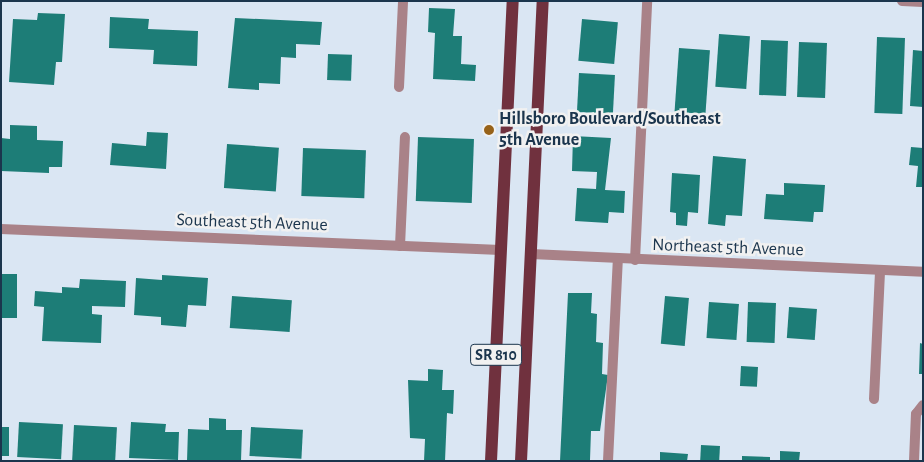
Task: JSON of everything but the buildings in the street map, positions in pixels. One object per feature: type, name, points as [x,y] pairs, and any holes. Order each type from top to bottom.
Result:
[{"type":"main road","name":"SR 810","points":[[491,461],[513,1]]},
{"type":"main road","name":"SR 810","points":[[521,461],[543,1]]},
{"type":"street","points":[[400,87],[403,1]]},
{"type":"street","points":[[635,260],[647,1]]},
{"type":"street","points":[[902,1],[923,2]]},
{"type":"street","points":[[400,246],[405,137]]},
{"type":"street","name":"Southeast 5th Avenue","points":[[1,230],[501,250]]},
{"type":"street","name":"Northeast 5th Avenue","points":[[531,254],[618,260],[923,272]]},
{"type":"street","points":[[608,461],[618,260]]},
{"type":"street","points":[[874,399],[880,270]]},
{"type":"street","points":[[914,461],[916,414],[923,405]]},
{"type":"place","name":"Hillsboro Boulevard/Southeast 5th Avenue","points":[[489,130]]}]
